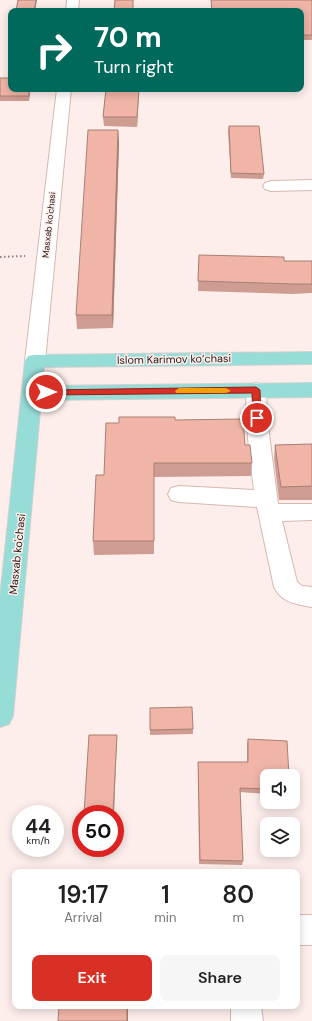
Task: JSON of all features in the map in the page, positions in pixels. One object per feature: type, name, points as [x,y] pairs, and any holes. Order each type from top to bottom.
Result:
[{"type":"main road","name":"Islom Karimov ko‘chasi","points":[[35,361],[312,358]]},
{"type":"main road","name":"Masxab ko'chasi","points":[[0,716],[35,361]]},
{"type":"main road","points":[[33,392],[312,390]]},
{"type":"street","name":"Masxab ko'chasi","points":[[35,361],[64,92]]},
{"type":"street","points":[[271,186],[312,185]]},
{"type":"street","points":[[256,390],[257,418],[267,506],[286,587],[296,595],[312,597]]},
{"type":"street","points":[[179,494],[312,512]]},
{"type":"street","points":[[300,930],[312,930]]},
{"type":"street","points":[[246,1009],[247,1021]]},
{"type":"path","points":[[0,257],[46,256]]},
{"type":"building","points":[[18,0],[36,0],[35,8],[17,8]]},
{"type":"building","points":[[115,0],[133,0],[133,8],[114,8]]},
{"type":"building","points":[[211,0],[312,0],[312,35],[304,35],[304,8],[212,8]]},
{"type":"building","points":[[0,78],[8,78],[8,92],[29,92],[29,96],[0,96]]},
{"type":"building","points":[[106,92],[139,92],[137,117],[103,117]]},
{"type":"building","points":[[229,126],[259,126],[264,174],[231,173]]},
{"type":"building","points":[[88,130],[118,130],[112,315],[76,315]]},
{"type":"building","points":[[199,255],[284,257],[284,261],[312,261],[312,284],[198,281]]},
{"type":"building","points":[[119,417],[175,417],[175,420],[243,419],[245,445],[250,445],[252,463],[154,463],[154,541],[93,541],[96,475],[104,475],[106,423],[119,423]]},
{"type":"building","points":[[312,444],[312,486],[281,487],[275,445]]},
{"type":"building","points":[[192,707],[193,729],[150,730],[150,708]]},
{"type":"building","points":[[89,735],[117,735],[113,805],[85,805]]},
{"type":"building","points":[[248,739],[287,741],[289,769],[260,769],[260,789],[240,788],[243,861],[200,860],[198,762],[248,762]]},
{"type":"building","points":[[59,1009],[127,1009],[127,1021],[58,1021]]},
{"type":"slow traffic","points":[[179,391],[226,391]]},
{"type":"route","points":[[46,392],[256,390],[257,418]]}]
